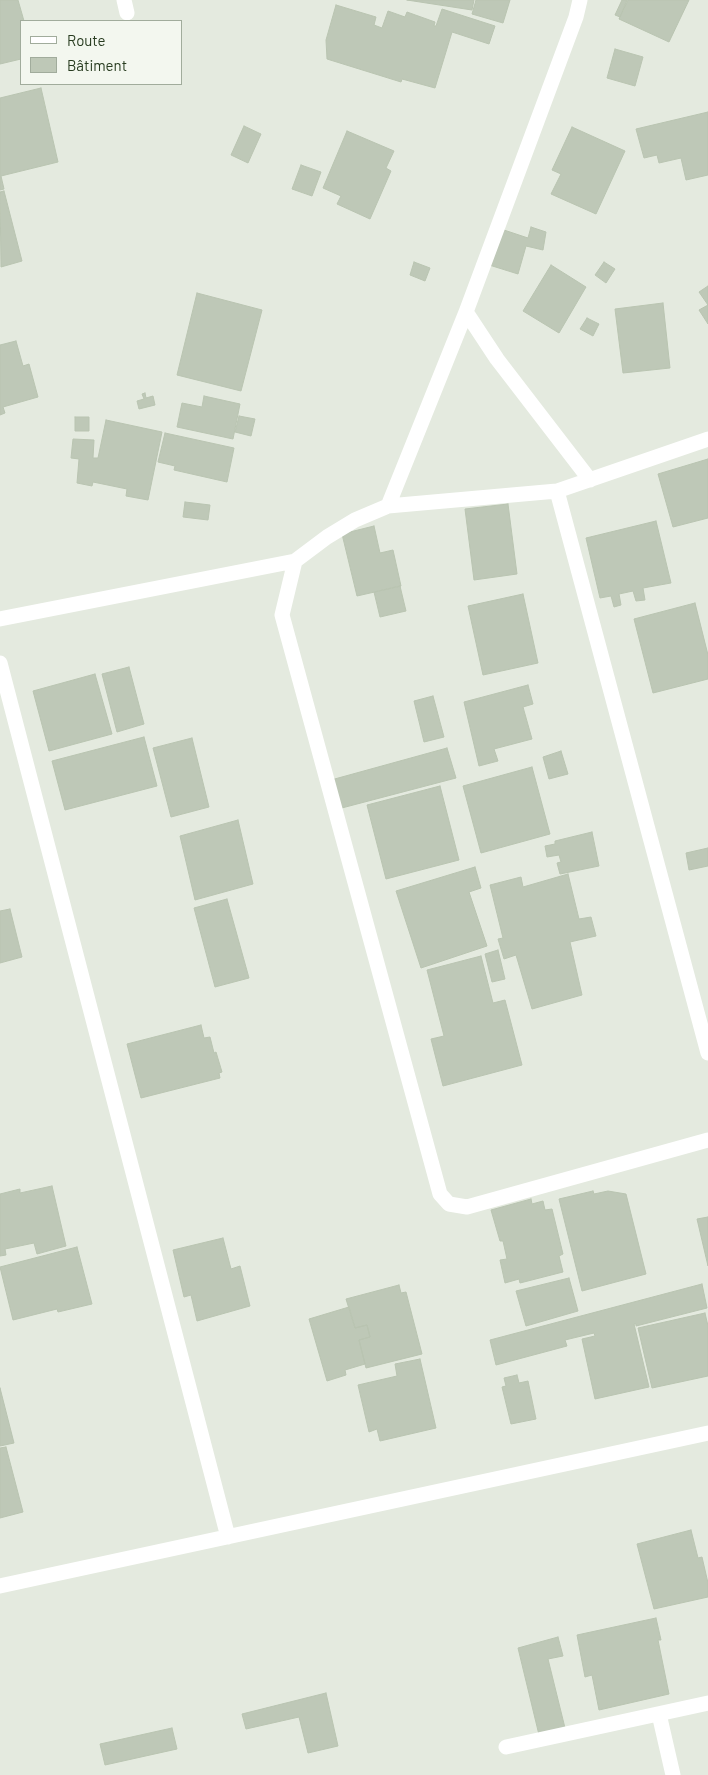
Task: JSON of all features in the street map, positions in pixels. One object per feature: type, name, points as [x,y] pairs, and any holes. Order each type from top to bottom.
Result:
[{"type":"street","points":[[388,506],[466,312],[580,0]]},
{"type":"street","points":[[466,312],[497,359],[590,480]]},
{"type":"street","points":[[0,619],[295,562],[327,537],[355,520],[388,506],[557,491],[708,439]]},
{"type":"street","points":[[557,491],[708,1053]]},
{"type":"street","points":[[295,562],[282,616],[440,1194],[450,1204],[467,1207],[708,1140]]},
{"type":"street","points":[[0,663],[228,1537]]},
{"type":"street","points":[[0,1586],[708,1433]]},
{"type":"street","points":[[506,1747],[708,1703]]},
{"type":"street","points":[[659,1714],[673,1775]]},
{"type":"building","points":[[0,0],[18,0],[24,20],[20,20],[20,59],[0,64]]},
{"type":"building","points":[[407,0],[474,0],[472,10]]},
{"type":"building","points":[[476,0],[510,0],[503,23],[472,14]]},
{"type":"building","points":[[622,0],[627,0],[620,17],[615,15]]},
{"type":"building","points":[[628,0],[689,0],[669,42],[619,19]]},
{"type":"building","points":[[336,5],[376,17],[374,25],[382,28],[388,11],[405,17],[407,12],[435,22],[434,26],[436,26],[442,9],[495,26],[489,44],[452,32],[435,88],[402,79],[401,82],[327,59],[326,40]]},
{"type":"building","points":[[615,49],[643,57],[635,86],[607,78]]},
{"type":"building","points":[[41,88],[58,162],[1,176],[4,189],[0,190],[0,98]]},
{"type":"building","points":[[708,112],[708,175],[686,180],[681,158],[659,163],[657,155],[644,158],[636,129]]},
{"type":"building","points":[[244,126],[261,134],[248,163],[231,155]]},
{"type":"building","points":[[572,127],[625,151],[596,214],[551,194],[561,174],[552,170]]},
{"type":"building","points":[[347,131],[394,151],[386,168],[391,171],[370,219],[337,204],[341,196],[323,188]]},
{"type":"building","points":[[301,165],[321,172],[312,196],[292,189]]},
{"type":"building","points":[[4,191],[22,261],[1,267],[0,192]]},
{"type":"building","points":[[531,227],[546,232],[543,250],[526,246],[518,274],[486,264],[504,230],[528,238]]},
{"type":"building","points":[[414,262],[430,268],[425,281],[410,275]]},
{"type":"building","points":[[604,262],[615,269],[606,283],[595,275]]},
{"type":"building","points":[[551,265],[586,287],[559,333],[523,311]]},
{"type":"building","points":[[708,286],[708,305],[699,292]]},
{"type":"building","points":[[197,293],[262,310],[241,391],[177,375]]},
{"type":"building","points":[[663,303],[670,368],[623,373],[615,309]]},
{"type":"building","points":[[708,305],[708,324],[699,310]]},
{"type":"building","points":[[587,318],[599,324],[593,336],[580,329]]},
{"type":"building","points":[[16,341],[23,366],[29,364],[38,397],[3,407],[5,413],[0,415],[0,345]]},
{"type":"building","points":[[145,393],[146,398],[153,396],[155,405],[139,409],[137,401],[144,399],[142,394]]},
{"type":"building","points":[[204,396],[240,404],[233,439],[177,427],[182,403],[202,407]]},
{"type":"building","points":[[239,416],[255,419],[251,436],[235,432]]},
{"type":"building","points":[[75,417],[89,417],[89,431],[75,431]]},
{"type":"building","points":[[106,420],[162,432],[148,500],[126,496],[127,489],[93,482],[92,486],[77,483],[79,459],[71,458],[73,439],[94,440],[93,458],[98,458]]},
{"type":"building","points":[[165,433],[234,448],[227,482],[174,470],[175,466],[158,462]]},
{"type":"building","points":[[708,459],[708,518],[673,527],[658,474]]},
{"type":"building","points":[[185,502],[210,505],[208,520],[183,517]]},
{"type":"building","points":[[508,504],[517,574],[474,580],[465,509]]},
{"type":"building","points":[[656,521],[671,583],[643,588],[645,600],[636,601],[633,591],[619,594],[621,605],[614,607],[611,596],[600,598],[586,538]]},
{"type":"building","points":[[374,526],[380,553],[393,550],[401,586],[357,596],[342,534]]},
{"type":"building","points":[[400,586],[406,611],[380,617],[374,592]]},
{"type":"building","points":[[523,594],[538,663],[483,675],[468,606]]},
{"type":"building","points":[[695,603],[708,655],[708,679],[653,693],[634,619]]},
{"type":"building","points":[[129,667],[144,724],[117,732],[102,674]]},
{"type":"building","points":[[95,674],[112,734],[49,751],[33,691]]},
{"type":"building","points":[[528,685],[533,704],[523,707],[532,739],[494,749],[498,761],[479,766],[464,702]]},
{"type":"building","points":[[433,696],[444,737],[424,742],[414,701]]},
{"type":"building","points":[[144,737],[157,786],[65,810],[52,761]]},
{"type":"building","points":[[192,738],[209,807],[171,817],[153,748]]},
{"type":"building","points":[[447,748],[456,778],[338,809],[331,780]]},
{"type":"building","points":[[561,751],[568,774],[549,779],[543,757]]},
{"type":"building","points":[[532,767],[550,834],[481,853],[463,786]]},
{"type":"building","points":[[440,786],[459,860],[386,879],[367,805]]},
{"type":"building","points":[[238,820],[253,884],[195,900],[180,836]]},
{"type":"building","points":[[592,832],[599,866],[560,874],[557,863],[561,862],[559,855],[547,857],[545,846],[555,844],[555,841]]},
{"type":"building","points":[[708,848],[708,866],[689,870],[686,853]]},
{"type":"building","points":[[475,867],[481,888],[469,892],[487,946],[421,968],[396,891]]},
{"type":"building","points":[[568,874],[579,919],[591,917],[596,936],[570,942],[582,995],[532,1009],[516,955],[504,959],[498,939],[503,938],[490,885],[521,877],[523,887]]},
{"type":"building","points":[[227,899],[249,978],[215,987],[194,908]]},
{"type":"building","points":[[10,909],[22,957],[0,963],[0,911]]},
{"type":"building","points":[[498,950],[505,979],[492,982],[485,954]]},
{"type":"building","points":[[481,956],[493,1003],[505,1000],[522,1065],[443,1086],[431,1039],[444,1036],[427,970]]},
{"type":"building","points":[[201,1025],[204,1038],[210,1037],[214,1053],[216,1052],[222,1072],[219,1073],[220,1078],[141,1098],[127,1044]]},
{"type":"building","points":[[52,1186],[66,1246],[37,1254],[34,1243],[5,1249],[6,1255],[0,1256],[0,1194],[20,1189],[20,1193]]},
{"type":"building","points":[[593,1191],[594,1194],[608,1191],[626,1194],[646,1274],[582,1291],[559,1199]]},
{"type":"building","points":[[531,1199],[532,1204],[543,1201],[545,1210],[552,1209],[563,1254],[559,1256],[563,1272],[520,1283],[519,1279],[505,1283],[500,1260],[507,1259],[503,1241],[500,1241],[491,1210]]},
{"type":"building","points":[[708,1217],[708,1266],[697,1219]]},
{"type":"building","points":[[223,1238],[231,1269],[240,1266],[250,1306],[197,1321],[191,1295],[184,1297],[173,1250]]},
{"type":"building","points":[[77,1247],[92,1304],[58,1312],[57,1309],[13,1320],[0,1267]]},
{"type":"building","points":[[569,1278],[578,1311],[526,1326],[516,1291]]},
{"type":"building","points":[[702,1284],[707,1308],[636,1326],[634,1324],[649,1387],[595,1399],[582,1339],[595,1336],[594,1333],[565,1340],[567,1346],[496,1365],[490,1340]]},
{"type":"building","points":[[399,1285],[401,1293],[406,1292],[422,1354],[366,1368],[359,1340],[370,1337],[367,1325],[355,1328],[346,1299]]},
{"type":"building","points":[[349,1307],[355,1328],[367,1325],[370,1337],[359,1340],[365,1364],[345,1370],[346,1375],[327,1381],[309,1319]]},
{"type":"building","points":[[705,1313],[708,1326],[708,1376],[652,1388],[638,1328]]},
{"type":"building","points":[[420,1359],[436,1428],[380,1441],[377,1429],[369,1432],[358,1385],[397,1376],[395,1364]]},
{"type":"building","points":[[517,1375],[519,1383],[528,1381],[536,1419],[511,1424],[502,1387],[506,1386],[504,1378]]},
{"type":"building","points":[[0,1388],[14,1443],[0,1446]]},
{"type":"building","points":[[6,1447],[23,1512],[0,1518],[0,1448]]},
{"type":"building","points":[[691,1530],[698,1558],[702,1557],[708,1583],[708,1597],[654,1609],[637,1544]]},
{"type":"building","points":[[656,1618],[661,1640],[658,1640],[669,1694],[599,1710],[592,1675],[585,1677],[577,1635]]},
{"type":"building","points":[[558,1637],[563,1656],[548,1659],[566,1732],[540,1739],[518,1648]]},
{"type":"building","points":[[326,1693],[338,1746],[308,1753],[299,1717],[246,1729],[242,1714]]},
{"type":"building","points":[[172,1728],[177,1749],[105,1765],[100,1744]]}]
